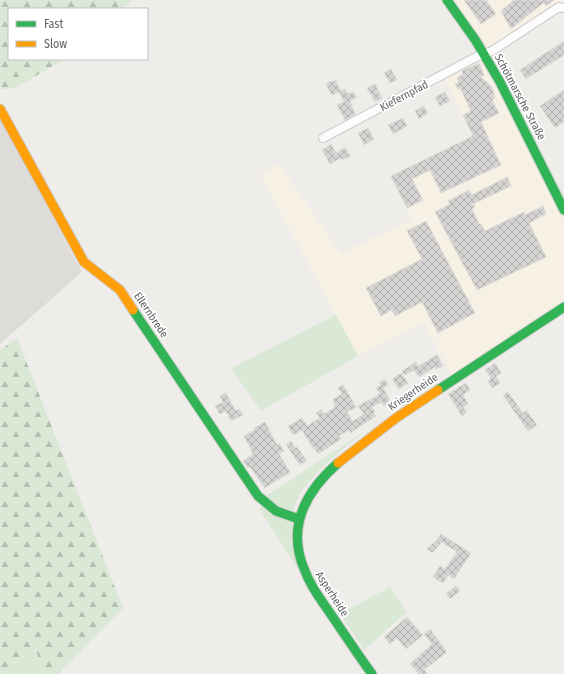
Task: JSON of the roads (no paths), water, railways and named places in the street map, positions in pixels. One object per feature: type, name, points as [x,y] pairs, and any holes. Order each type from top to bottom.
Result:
[{"type":"street","name":"Schötmarsche Straße","points":[[447,0],[484,55],[515,111],[564,210]]},
{"type":"street","name":"Kiefernpfad","points":[[324,138],[476,57],[492,51],[559,7],[564,8]]},
{"type":"street","name":"Ellernbrede","points":[[0,109],[84,262],[120,290],[258,496],[276,513],[299,518]]},
{"type":"street","name":"Kriegerheide","points":[[299,518],[305,501],[317,483],[353,450],[405,411],[564,307]]},
{"type":"street","name":"Asperheide","points":[[299,518],[297,529],[299,553],[306,575],[313,588],[372,674]]}]
